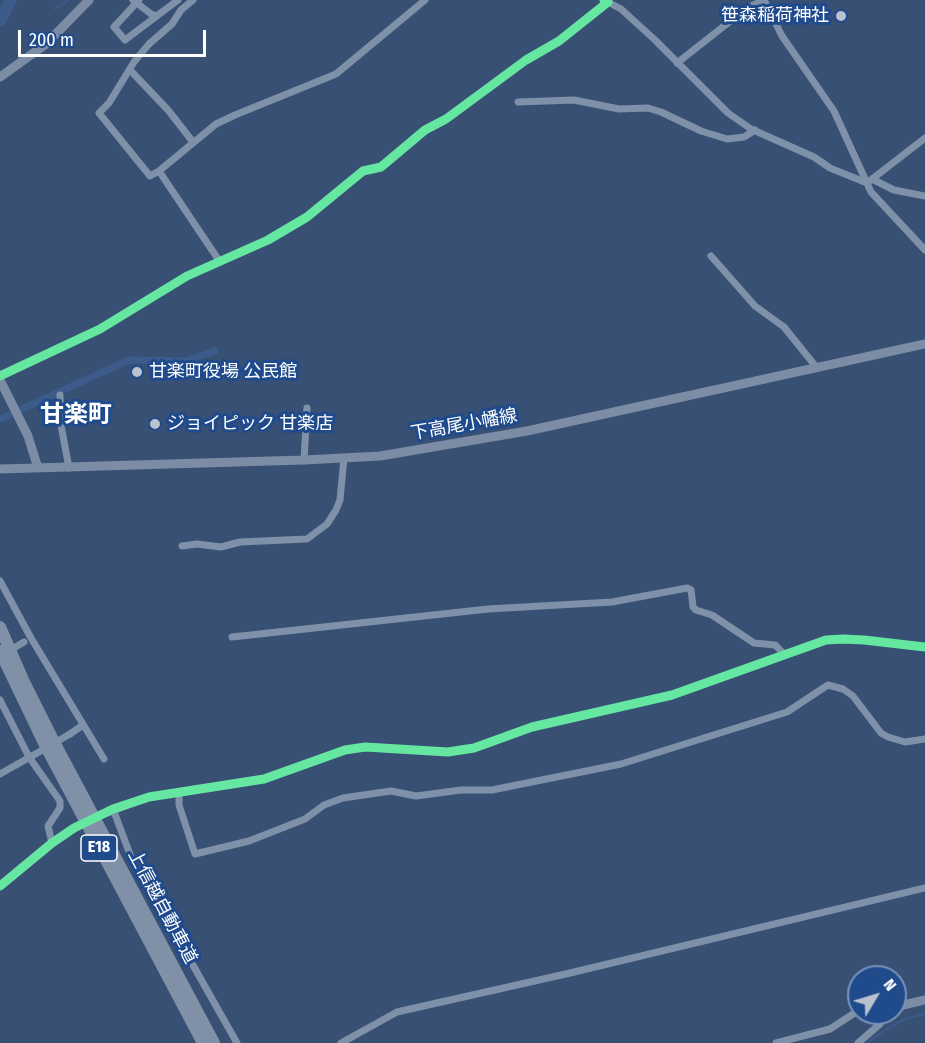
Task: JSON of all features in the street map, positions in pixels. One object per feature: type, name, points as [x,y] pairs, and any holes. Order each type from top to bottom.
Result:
[{"type":"highway","name":"上信越自動車道","points":[[0,627],[53,740],[214,1043]]},
{"type":"highway","name":"上信越自動車道","points":[[0,651],[45,745],[203,1043]]},
{"type":"main road","points":[[0,77],[50,41],[89,0]]},
{"type":"main road","name":"下高尾小幡線","points":[[0,469],[344,459],[413,451],[526,432],[925,344]]},
{"type":"main road","points":[[0,378],[28,436],[38,468]]},
{"type":"main road","points":[[907,1004],[925,1000]]},
{"type":"street","points":[[157,16],[151,14],[136,1],[114,27],[125,40],[157,16],[178,0]]},
{"type":"street","points":[[193,0],[181,10],[172,24],[149,44],[109,103],[99,113],[150,176],[216,124],[336,74],[425,0]]},
{"type":"street","points":[[677,63],[747,8],[764,0],[782,36],[834,111],[881,205],[925,250]]},
{"type":"street","points":[[0,378],[100,329],[187,276],[268,240],[307,217],[363,171],[381,167],[425,130],[446,118],[526,60],[559,41],[606,1],[621,9],[654,39],[728,113],[755,130],[814,157],[830,168],[894,190],[925,196]]},
{"type":"street","points":[[130,70],[168,110],[193,142]]},
{"type":"street","points":[[518,102],[574,100],[619,109],[648,108],[701,131],[727,139],[744,137],[755,130]]},
{"type":"street","points":[[869,181],[925,138]]},
{"type":"street","points":[[159,171],[220,262]]},
{"type":"street","points":[[711,256],[755,306],[784,327],[817,368]]},
{"type":"street","points":[[60,395],[61,425],[69,468]]},
{"type":"street","points":[[304,460],[307,408]]},
{"type":"street","points":[[182,546],[197,544],[222,546],[240,542],[307,539],[327,524],[336,510],[340,500],[344,459]]},
{"type":"street","points":[[0,581],[31,638],[104,759]]},
{"type":"street","points":[[232,637],[488,609],[612,602],[687,588],[691,590],[693,607],[696,610],[712,615],[754,643],[775,645],[784,654]]},
{"type":"street","points":[[0,656],[31,638]]},
{"type":"street","points":[[102,815],[148,797],[264,779],[345,750],[365,747],[448,752],[474,748],[532,727],[672,695],[826,640],[843,639],[925,647]]},
{"type":"street","points":[[179,792],[179,805],[195,854],[260,837],[305,819],[324,805],[343,798],[391,791],[417,796],[461,790],[492,790],[621,764],[787,712],[828,685],[843,689],[853,696],[881,733],[888,737],[905,742],[925,739]]},
{"type":"street","points":[[0,700],[30,756],[60,801],[60,807],[48,826],[52,843]]},
{"type":"street","points":[[0,774],[83,725]]},
{"type":"street","points":[[113,809],[134,865],[152,891],[237,1043]]},
{"type":"street","points":[[0,886],[74,828]]},
{"type":"street","points":[[341,1043],[397,1012],[925,888]]},
{"type":"street","points":[[776,1043],[830,1029],[847,1017]]},
{"type":"street","points":[[858,1043],[879,1025]]},
{"type":"waterway","points":[[0,21],[11,0]]},
{"type":"waterway","points":[[55,9],[69,0]]},
{"type":"waterway","points":[[0,419],[129,360],[186,361],[215,351]]},
{"type":"waterway","points":[[867,1043],[905,1019],[925,1014]]},
{"type":"cycle path","points":[[0,376],[100,329],[187,276],[268,240],[307,217],[363,171],[381,167],[425,130],[446,119],[526,60],[559,41],[608,2],[604,0]]},
{"type":"cycle path","points":[[0,886],[74,828],[113,809],[149,797],[264,779],[345,750],[365,747],[448,752],[474,748],[532,727],[672,695],[826,640],[864,640],[925,647]]},
{"type":"place","name":"笹森稲荷神社","points":[[841,16]]},
{"type":"place","name":"甘楽町役場 公民館","points":[[137,372]]},
{"type":"place","name":"ジョイピック 甘楽店","points":[[155,424]]},
{"type":"district","name":"甘楽町","points":[[76,415]]}]
